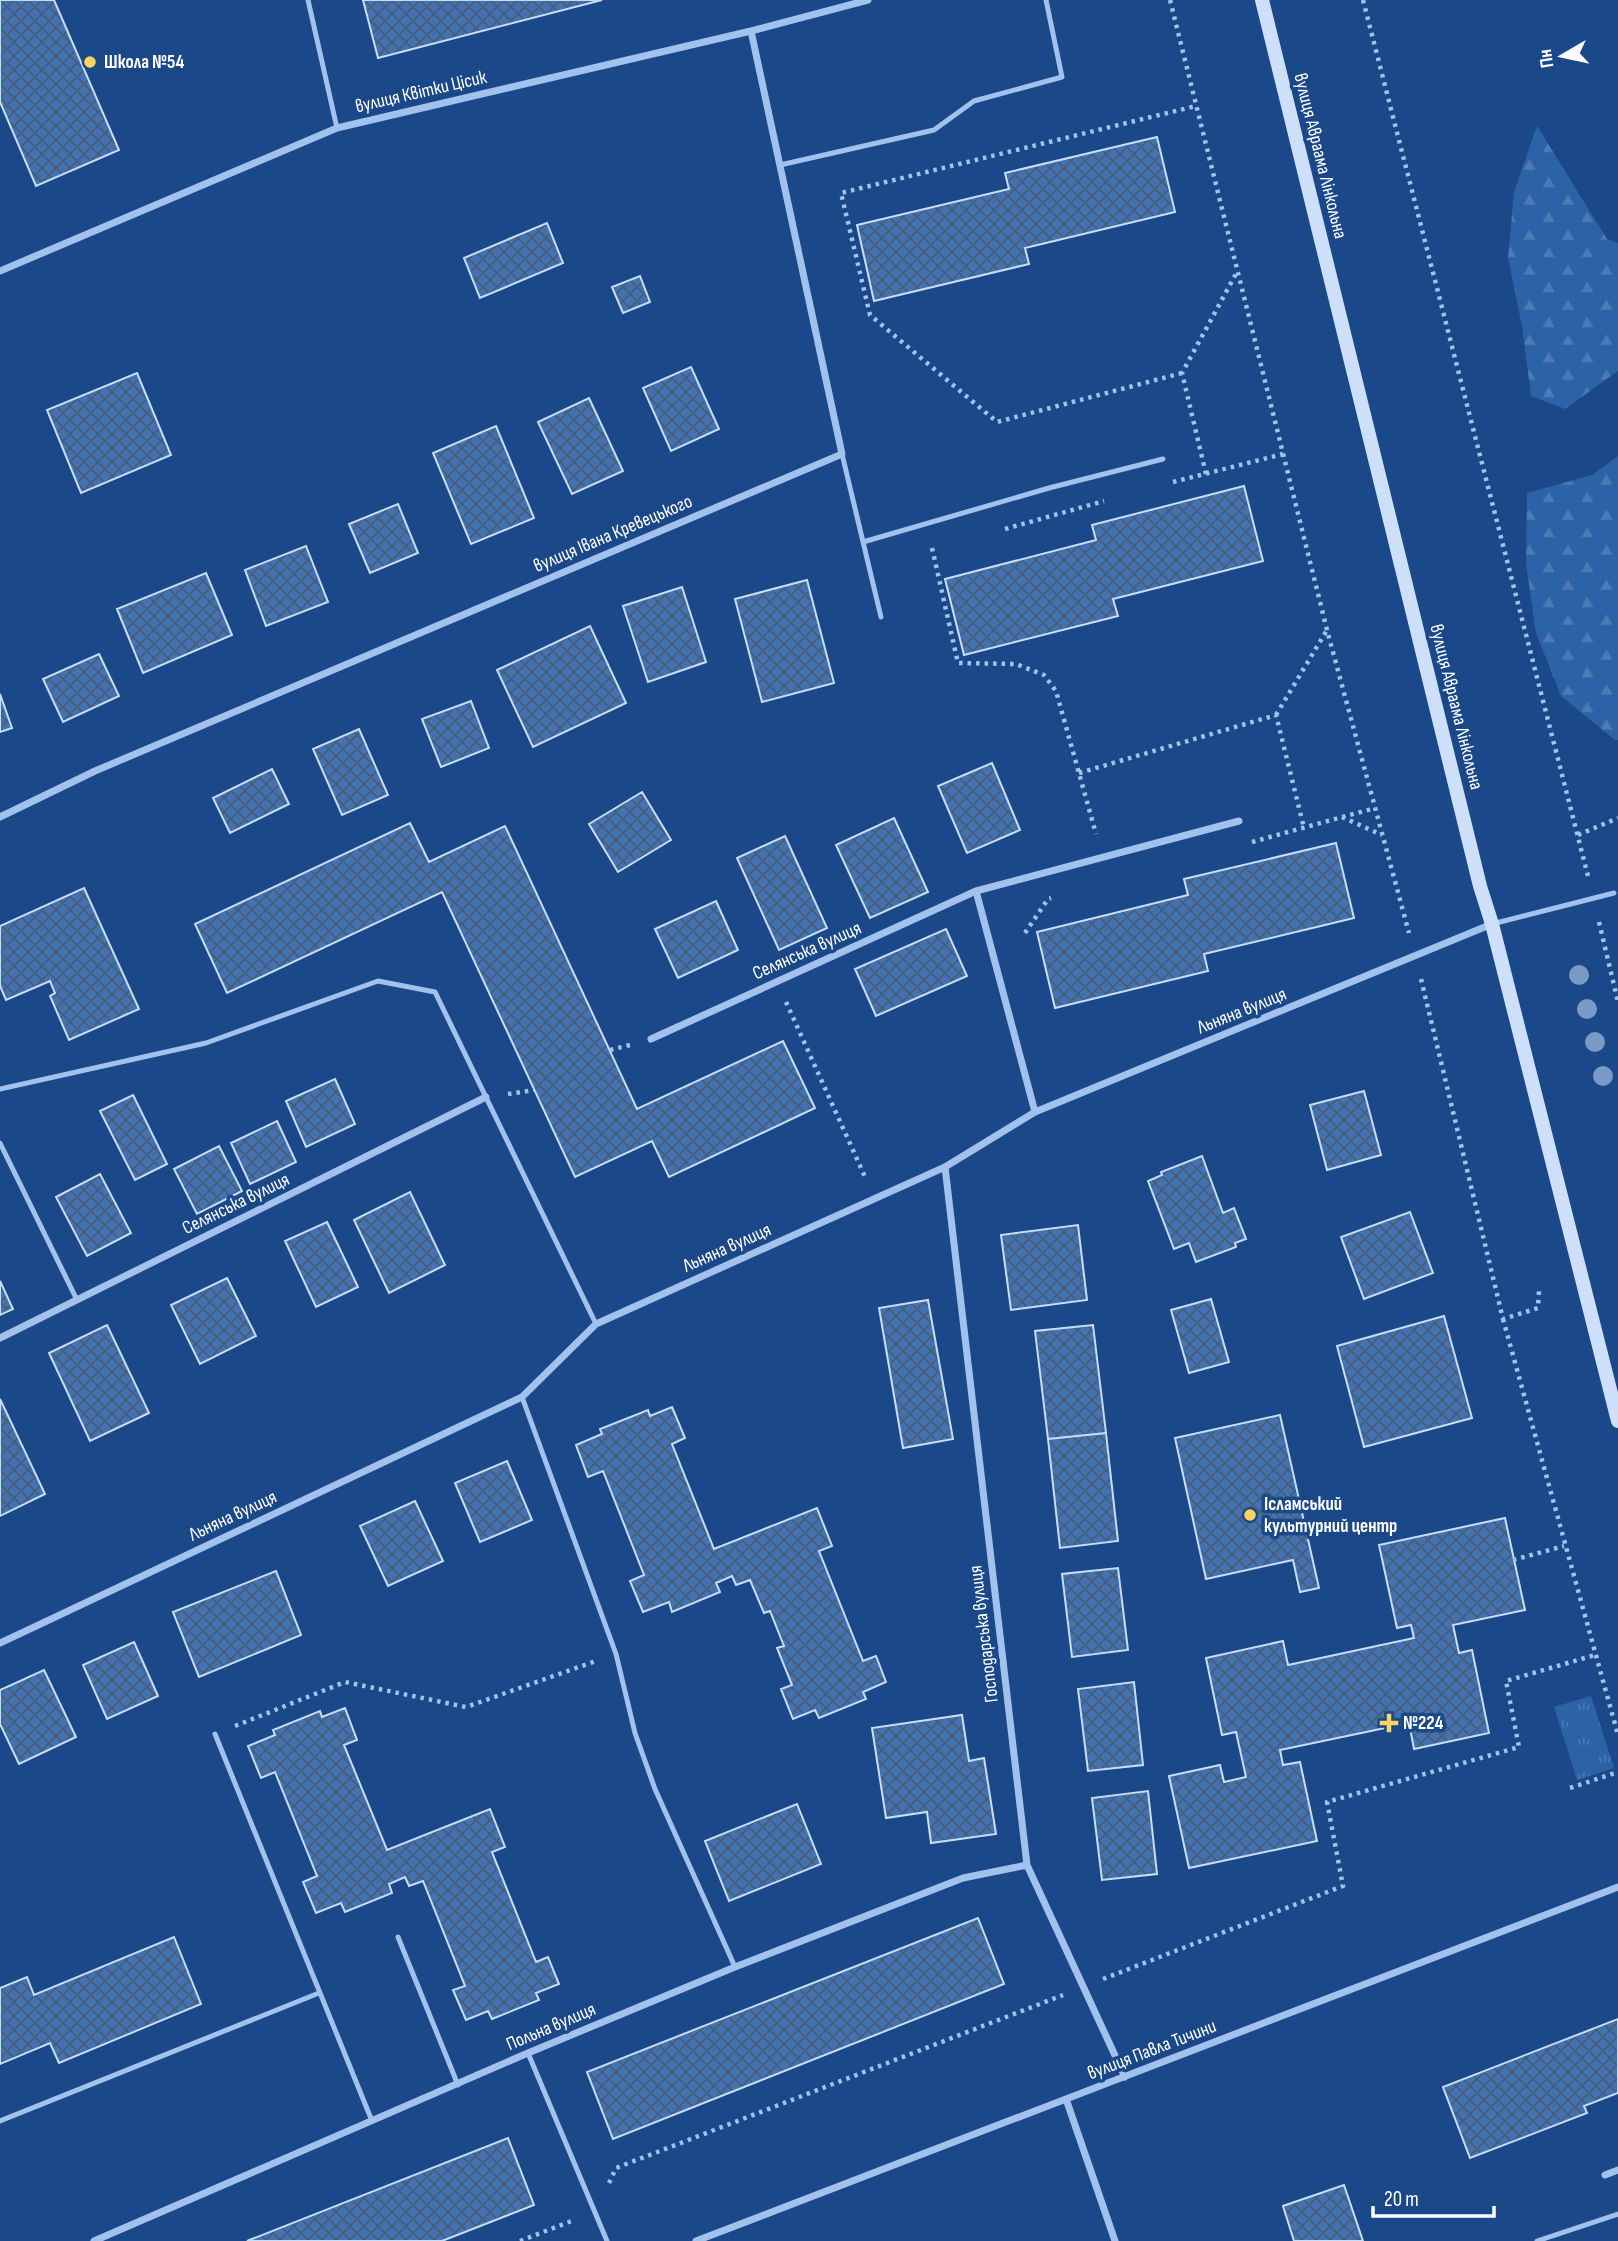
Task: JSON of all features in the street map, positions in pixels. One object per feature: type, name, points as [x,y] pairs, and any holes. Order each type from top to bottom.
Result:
[{"type":"street","name":"вулиця Квітки Цісик","points":[[0,271],[337,128],[751,31],[868,0]]},
{"type":"street","name":"вулиця Авраама Лінкольна","points":[[1262,0],[1477,873],[1618,1421]]},
{"type":"street","points":[[751,31],[842,454]]},
{"type":"street","name":"вулиця Івана Кревецького","points":[[0,817],[95,771],[842,454]]},
{"type":"street","name":"Селянська вулиця","points":[[651,1039],[976,891],[1239,821]]},
{"type":"street","points":[[976,891],[1035,1112]]},
{"type":"street","name":"Льняна вулиця","points":[[0,1643],[522,1397],[596,1324],[945,1167],[1035,1112],[1492,925]]},
{"type":"street","name":"Селянська вулиця","points":[[0,1338],[486,1097]]},
{"type":"street","name":"Господарська вулиця","points":[[945,1167],[1027,1865],[1125,2077]]},
{"type":"street","name":"Польна вулиця","points":[[94,2241],[528,2053],[735,1967],[963,1878],[1027,1865]]},
{"type":"street","name":"вулиця Павла Тичини","points":[[696,2241],[1618,1888]]},
{"type":"street","points":[[1066,2099],[1115,2241]]},
{"type":"street","points":[[1605,2175],[1618,2171]]},
{"type":"lane","points":[[308,0],[337,128]]},
{"type":"lane","points":[[780,165],[934,130],[974,101],[1062,77],[1046,0]]},
{"type":"lane","points":[[842,454],[881,617]]},
{"type":"lane","points":[[863,542],[1049,488],[1163,459]]},
{"type":"lane","points":[[1492,925],[1614,893]]},
{"type":"lane","points":[[0,1089],[206,1043],[378,981],[435,992],[596,1324]]},
{"type":"lane","points":[[0,1143],[78,1300]]},
{"type":"lane","points":[[522,1397],[616,1654],[635,1733],[655,1789],[735,1967]]},
{"type":"lane","points":[[215,1734],[372,2121]]},
{"type":"lane","points":[[398,1937],[458,2085]]},
{"type":"lane","points":[[0,2122],[319,1993]]},
{"type":"lane","points":[[528,2053],[607,2241]]},
{"type":"lane","points":[[1537,2241],[1618,2214]]},
{"type":"path","points":[[1170,0],[1327,630],[1409,934]]},
{"type":"path","points":[[1363,0],[1578,835],[1618,1002]]},
{"type":"path","points":[[1182,373],[997,422],[870,315],[841,193],[1196,106]]},
{"type":"path","points":[[1206,474],[1182,373],[1237,272]]},
{"type":"path","points":[[1172,483],[1283,454]]},
{"type":"path","points":[[998,530],[1105,501]]},
{"type":"path","points":[[944,545],[931,549],[958,663],[1016,664],[1044,675],[1056,691],[1102,857]]},
{"type":"path","points":[[1079,773],[1276,715],[1327,630]]},
{"type":"path","points":[[1276,715],[1304,828]]},
{"type":"path","points":[[1342,817],[1382,835]]},
{"type":"path","points":[[1578,835],[1618,818]]},
{"type":"path","points":[[1421,979],[1503,1319],[1618,1735]]},
{"type":"path","points":[[776,982],[876,1198]]},
{"type":"path","points":[[1503,1319],[1538,1308],[1539,1291]]},
{"type":"path","points":[[1513,1560],[1564,1546]]},
{"type":"path","points":[[215,1734],[345,1682],[466,1707],[616,1654]]},
{"type":"path","points":[[1570,1788],[1618,1772]]},
{"type":"green space","points":[[1537,126],[1607,239],[1618,243],[1618,371],[1565,409],[1531,396],[1522,326],[1508,258],[1514,192]]},
{"type":"green space","points":[[1618,456],[1618,740],[1615,740],[1561,696],[1536,633],[1526,564],[1527,493],[1592,475]]},
{"type":"green space","points":[[1591,1696],[1614,1768],[1577,1780],[1554,1707]]},
{"type":"building","points":[[0,0],[54,0],[119,150],[36,186],[0,102]]},
{"type":"building","points":[[363,0],[602,0],[378,58]]},
{"type":"building","points":[[1157,137],[1175,212],[1025,248],[1029,264],[874,301],[857,225],[1009,189],[1005,173]]},
{"type":"building","points":[[547,223],[563,263],[480,298],[464,258]]},
{"type":"building","points":[[640,276],[650,302],[623,313],[612,287]]},
{"type":"building","points":[[691,367],[719,429],[671,451],[643,388]]},
{"type":"building","points":[[137,373],[171,455],[81,493],[47,410]]},
{"type":"building","points":[[589,398],[623,471],[572,494],[538,422]]},
{"type":"building","points":[[496,426],[534,518],[471,544],[433,453]]},
{"type":"building","points":[[1244,486],[1263,561],[1113,599],[1118,616],[964,655],[945,579],[1096,540],[1092,525]]},
{"type":"building","points":[[398,504],[418,553],[370,573],[349,524]]},
{"type":"building","points":[[306,546],[328,602],[266,626],[245,570]]},
{"type":"building","points":[[206,573],[232,635],[143,673],[117,609]]},
{"type":"building","points":[[807,580],[834,683],[762,702],[735,599]]},
{"type":"building","points":[[682,587],[706,662],[648,682],[623,606]]},
{"type":"building","points":[[590,626],[626,703],[533,747],[497,670]]},
{"type":"building","points":[[99,654],[119,696],[63,722],[43,679]]},
{"type":"building","points":[[0,694],[12,728],[0,732]]},
{"type":"building","points":[[471,701],[489,748],[441,767],[422,719]]},
{"type":"building","points":[[359,729],[388,795],[342,815],[313,749]]},
{"type":"building","points":[[992,763],[1020,830],[967,853],[938,786]]},
{"type":"building","points":[[272,769],[289,804],[230,833],[213,798]]},
{"type":"building","points":[[642,792],[671,840],[618,872],[589,824]]},
{"type":"building","points":[[894,818],[928,892],[870,918],[836,845]]},
{"type":"building","points":[[410,823],[429,862],[505,826],[637,1109],[783,1041],[815,1108],[669,1177],[652,1141],[575,1177],[442,892],[227,993],[195,924]]},
{"type":"building","points":[[785,836],[827,928],[779,950],[737,858]]},
{"type":"building","points":[[1336,843],[1354,918],[1204,954],[1208,971],[1055,1008],[1037,932],[1188,895],[1184,879]]},
{"type":"building","points":[[84,888],[139,1009],[69,1040],[50,996],[55,993],[50,981],[6,1000],[0,986],[0,926]]},
{"type":"building","points":[[716,901],[738,950],[678,978],[655,929]]},
{"type":"building","points":[[946,929],[967,976],[876,1016],[855,969]]},
{"type":"building","points":[[335,1079],[355,1124],[306,1147],[286,1101]]},
{"type":"building","points":[[1364,1091],[1381,1155],[1327,1170],[1310,1105]]},
{"type":"building","points":[[133,1095],[167,1164],[135,1180],[100,1111]]},
{"type":"building","points":[[277,1121],[296,1162],[250,1184],[231,1143]]},
{"type":"building","points":[[219,1146],[242,1191],[197,1214],[174,1169]]},
{"type":"building","points":[[1202,1156],[1223,1213],[1234,1208],[1246,1239],[1235,1243],[1236,1247],[1196,1262],[1189,1243],[1174,1249],[1148,1181],[1162,1175],[1161,1172]]},
{"type":"building","points":[[100,1174],[131,1233],[87,1256],[56,1197]]},
{"type":"building","points":[[410,1192],[445,1265],[389,1293],[354,1220]]},
{"type":"building","points":[[1410,1212],[1433,1273],[1364,1299],[1341,1237]]},
{"type":"building","points":[[327,1222],[358,1287],[316,1307],[285,1241]]},
{"type":"building","points":[[1078,1225],[1087,1300],[1011,1310],[1001,1235]]},
{"type":"building","points":[[227,1278],[256,1336],[200,1364],[171,1305]]},
{"type":"building","points":[[0,1281],[13,1309],[0,1315]]},
{"type":"building","points":[[1211,1299],[1229,1362],[1189,1373],[1171,1310]]},
{"type":"building","points":[[928,1300],[953,1439],[903,1448],[879,1308]]},
{"type":"building","points":[[1444,1316],[1472,1418],[1364,1447],[1337,1346]]},
{"type":"building","points":[[107,1325],[149,1413],[90,1441],[49,1353]]},
{"type":"building","points":[[1093,1325],[1106,1433],[1048,1439],[1035,1331]]},
{"type":"building","points":[[0,1399],[45,1494],[0,1516]]},
{"type":"building","points":[[672,1407],[685,1438],[672,1444],[714,1549],[817,1508],[832,1546],[819,1551],[863,1661],[876,1656],[886,1682],[863,1692],[866,1699],[819,1718],[815,1710],[793,1719],[781,1689],[792,1685],[777,1648],[784,1646],[770,1611],[764,1613],[750,1580],[736,1585],[732,1576],[716,1583],[720,1592],[672,1612],[669,1602],[643,1612],[630,1581],[644,1575],[603,1471],[588,1477],[576,1445],[602,1434],[600,1429],[648,1410],[650,1416]]},
{"type":"building","points":[[1280,1415],[1319,1588],[1300,1592],[1293,1560],[1206,1579],[1175,1438]]},
{"type":"building","points":[[1106,1433],[1118,1541],[1060,1548],[1048,1439]]},
{"type":"building","points":[[507,1461],[532,1520],[480,1542],[455,1483]]},
{"type":"building","points":[[415,1501],[443,1561],[388,1586],[360,1526]]},
{"type":"building","points":[[1505,1518],[1525,1610],[1453,1625],[1459,1653],[1472,1650],[1489,1733],[1414,1749],[1409,1723],[1280,1750],[1283,1765],[1300,1762],[1317,1841],[1189,1868],[1169,1776],[1220,1765],[1224,1782],[1246,1777],[1236,1732],[1222,1735],[1206,1658],[1283,1641],[1288,1665],[1414,1638],[1411,1625],[1397,1628],[1379,1545]]},
{"type":"building","points":[[1118,1568],[1128,1650],[1072,1657],[1062,1574]]},
{"type":"building","points":[[276,1571],[301,1635],[199,1677],[173,1612]]},
{"type":"building","points":[[134,1642],[158,1696],[107,1719],[83,1665]]},
{"type":"building","points":[[44,1670],[76,1737],[19,1764],[0,1724],[0,1690]]},
{"type":"building","points":[[1134,1682],[1143,1765],[1088,1771],[1078,1689]]},
{"type":"building","points":[[345,1708],[357,1740],[344,1745],[387,1850],[490,1809],[505,1847],[492,1852],[536,1962],[548,1957],[559,1984],[536,1993],[539,2000],[492,2019],[488,2011],[466,2020],[453,1990],[465,1986],[423,1881],[409,1886],[405,1877],[389,1884],[392,1893],[345,1912],[341,1903],[316,1913],[303,1882],[317,1876],[275,1772],[261,1778],[248,1746],[275,1735],[273,1730],[320,1711],[322,1717]]},
{"type":"building","points":[[962,1715],[969,1761],[984,1758],[996,1834],[931,1843],[927,1812],[886,1818],[872,1728]]},
{"type":"building","points":[[1148,1791],[1157,1874],[1102,1880],[1092,1798]]},
{"type":"building","points":[[797,1804],[821,1864],[729,1901],[705,1841]]},
{"type":"building","points":[[978,1918],[1004,1984],[613,2139],[587,2072]]},
{"type":"building","points":[[174,1937],[201,2004],[59,2063],[50,2043],[0,2064],[0,1988],[27,1977],[34,1995]]},
{"type":"building","points":[[1618,2019],[1618,2093],[1584,2106],[1587,2113],[1470,2158],[1443,2087]]},
{"type":"building","points":[[508,2138],[534,2205],[442,2241],[247,2241]]},
{"type":"building","points":[[1344,2185],[1363,2241],[1294,2241],[1283,2206]]},
{"type":"place","name":"Школа №54","points":[[90,62]]},
{"type":"place","name":"Ісламський культурний центр","points":[[1250,1515]]},
{"type":"place","name":"№224","points":[[1389,1723]]}]
